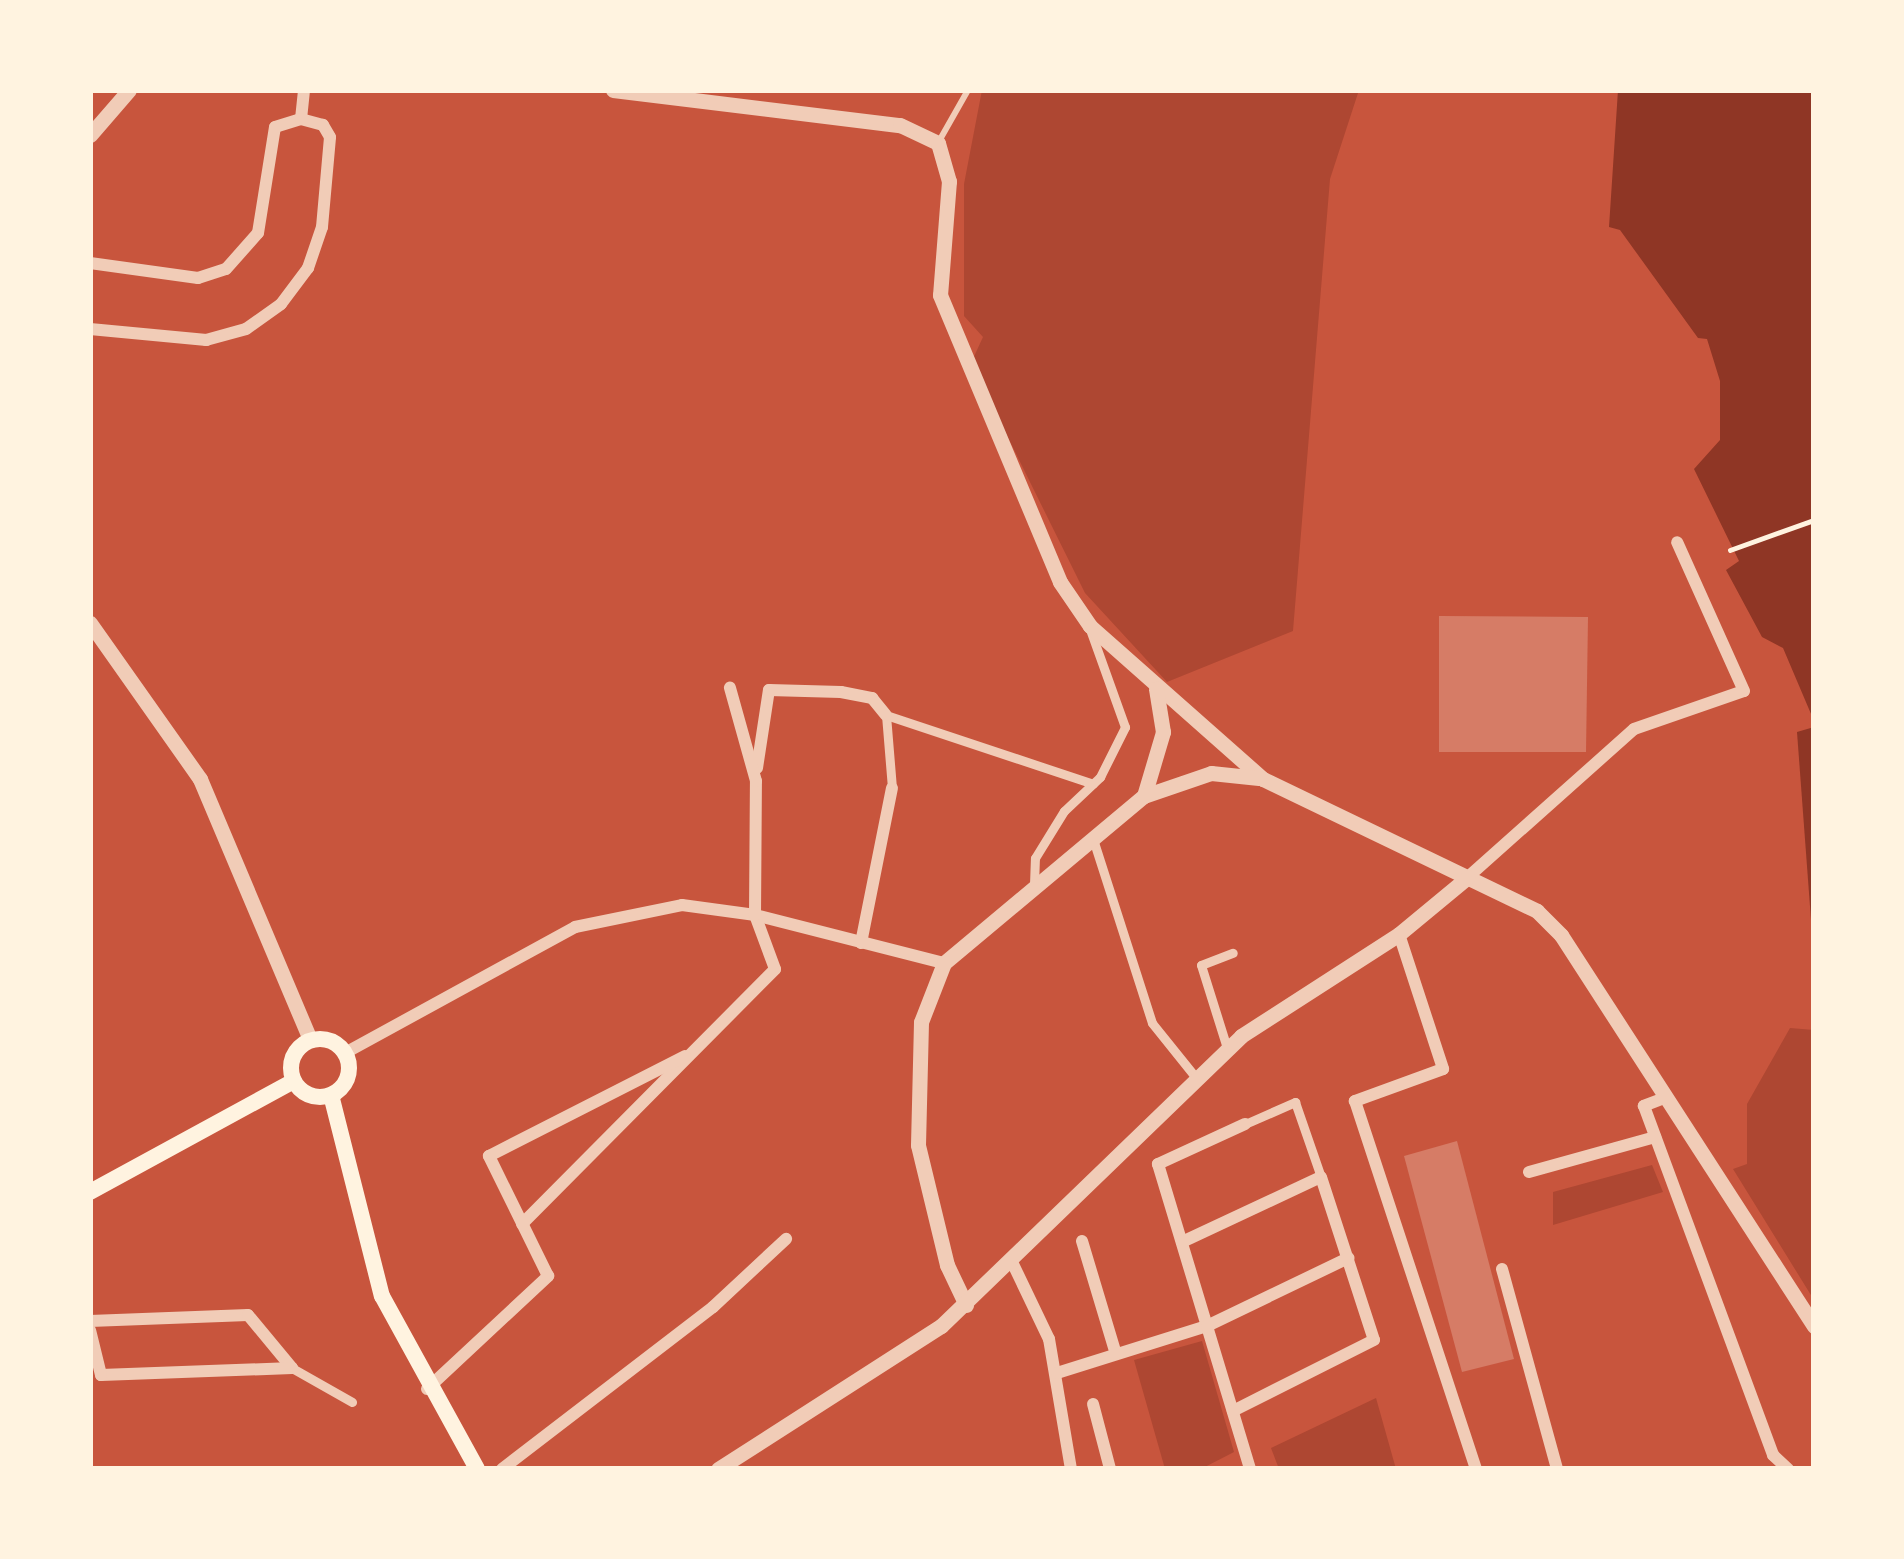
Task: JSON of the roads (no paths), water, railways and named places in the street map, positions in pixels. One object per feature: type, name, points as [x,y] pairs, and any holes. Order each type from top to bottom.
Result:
[{"type":"main road","points":[[310,1040],[334,1042],[345,1053],[348,1078],[331,1095],[305,1094],[294,1081],[291,1061],[310,1040]]},
{"type":"main road","points":[[90,1192],[294,1081]]},
{"type":"main road","points":[[331,1095],[382,1296],[426,1389],[477,1469]]},
{"type":"street","points":[[90,135],[129,90]]},
{"type":"street","points":[[301,119],[304,90]]},
{"type":"street","points":[[613,90],[900,125],[938,143],[949,181],[940,295],[1060,582],[1090,626],[1262,779],[1537,911],[1561,935],[1814,1326]]},
{"type":"street","points":[[90,263],[197,278],[226,269],[258,233],[275,127],[301,119],[322,125],[330,137],[322,227],[308,268],[281,304],[246,329],[206,340],[90,329]]},
{"type":"street","points":[[718,1469],[737,1463],[913,1347],[966,1305],[1013,1264],[1227,1049],[1399,934],[1634,729],[1744,691],[1677,542]]},
{"type":"street","points":[[90,623],[200,779],[310,1040]]},
{"type":"street","points":[[1034,886],[1036,858],[1064,811],[1093,784],[1125,727],[1090,626]]},
{"type":"street","points":[[1144,796],[1162,732],[1155,685]]},
{"type":"street","points":[[730,688],[756,781]]},
{"type":"street","points":[[522,1223],[775,969],[755,915],[756,781],[769,690],[842,692],[872,698],[886,715],[1093,784]]},
{"type":"street","points":[[861,943],[892,788],[886,715]]},
{"type":"street","points":[[966,1305],[947,1265],[918,1145],[920,1022],[944,963],[1144,796],[1210,773],[1262,779]]},
{"type":"street","points":[[1092,836],[1153,1023],[1197,1079]]},
{"type":"street","points":[[345,1053],[575,927],[682,905],[755,915],[944,963]]},
{"type":"street","points":[[1399,934],[1443,1069],[1355,1101],[1476,1469]]},
{"type":"street","points":[[1227,1049],[1201,965],[1233,953]]},
{"type":"street","points":[[426,1389],[548,1276],[489,1156],[697,1050]]},
{"type":"street","points":[[1667,1097],[1643,1106],[1773,1455],[1788,1469]]},
{"type":"street","points":[[1233,1411],[1374,1340],[1295,1102],[1158,1164],[1250,1469]]},
{"type":"street","points":[[1528,1172],[1655,1136]]},
{"type":"street","points":[[1182,1242],[1322,1177]]},
{"type":"street","points":[[502,1469],[712,1307],[787,1239]]},
{"type":"street","points":[[1082,1241],[1116,1354]]},
{"type":"street","points":[[1057,1373],[1207,1326],[1348,1258]]},
{"type":"street","points":[[1013,1264],[1057,1373],[1071,1469]]},
{"type":"street","points":[[1502,1269],[1557,1469]]},
{"type":"street","points":[[90,1321],[248,1315],[292,1368],[352,1402]]},
{"type":"street","points":[[90,1330],[101,1375],[292,1368]]},
{"type":"street","points":[[1093,1404],[1110,1469]]},
{"type":"lane","points":[[938,143],[968,90]]}]
